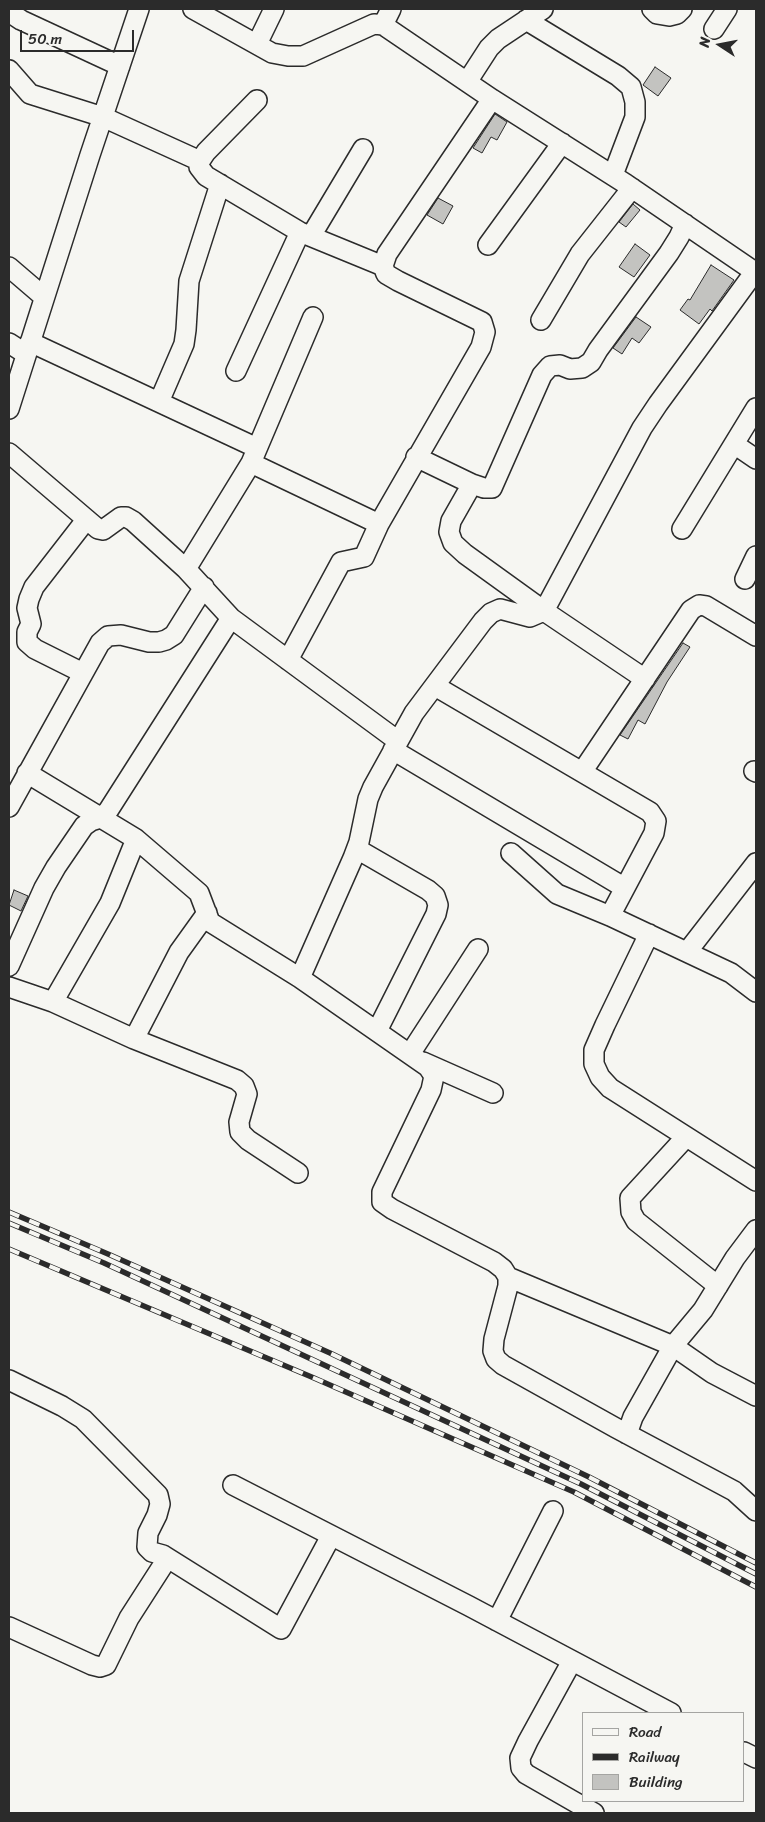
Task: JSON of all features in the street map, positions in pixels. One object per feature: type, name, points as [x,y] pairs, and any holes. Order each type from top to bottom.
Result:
[{"type":"street","points":[[9,409],[139,9]]},
{"type":"street","points":[[193,9],[272,53],[288,56],[303,56],[387,17],[467,82],[613,175],[756,271],[642,428],[544,611],[530,617],[500,610],[491,613],[414,713],[373,787],[357,849],[300,978]]},
{"type":"street","points":[[257,44],[274,9]]},
{"type":"street","points":[[467,82],[489,48],[498,39],[543,9]]},
{"type":"street","points":[[652,9],[658,14],[669,16],[677,14],[682,9]]},
{"type":"street","points":[[714,29],[727,9]]},
{"type":"street","points":[[9,12],[21,20],[120,66]]},
{"type":"street","points":[[526,20],[618,76],[631,87],[635,102],[635,117],[613,175]]},
{"type":"street","points":[[9,70],[30,94],[103,117],[200,161]]},
{"type":"street","points":[[288,660],[341,562],[364,557],[379,524],[416,457],[481,347],[485,332],[482,322],[386,274],[384,266],[387,254],[492,99]]},
{"type":"street","points":[[257,100],[206,152],[200,161],[199,167],[206,176],[306,234],[384,266]]},
{"type":"street","points":[[488,245],[562,143]]},
{"type":"street","points":[[236,371],[306,234],[363,149]]},
{"type":"street","points":[[158,402],[184,344],[189,281],[220,184]]},
{"type":"street","points":[[541,320],[580,254],[632,188]]},
{"type":"street","points":[[416,457],[472,484],[484,488],[492,488],[542,375],[550,366],[560,365],[570,368],[582,368],[591,362],[669,253],[685,224]]},
{"type":"street","points":[[9,267],[44,297]]},
{"type":"street","points":[[186,570],[254,455],[313,317]]},
{"type":"street","points":[[9,343],[28,348],[158,402],[379,524]]},
{"type":"street","points":[[682,529],[756,408]]},
{"type":"street","points":[[734,444],[756,459]]},
{"type":"street","points":[[10,459],[98,528],[103,530],[121,517],[126,517],[204,587],[231,618],[396,745],[625,888]]},
{"type":"street","points":[[472,484],[451,521],[449,532],[453,542],[465,554],[544,611],[645,679]]},
{"type":"street","points":[[83,673],[35,649],[27,642],[27,632],[31,624],[27,608],[28,599],[34,587],[86,520]]},
{"type":"street","points":[[745,579],[756,556]]},
{"type":"street","points":[[9,807],[100,643],[108,636],[121,636],[159,642],[174,635],[204,587]]},
{"type":"street","points":[[582,772],[691,610],[699,605],[714,609],[756,636]]},
{"type":"street","points":[[9,966],[44,888],[56,867],[84,826],[100,818],[108,811],[231,618]]},
{"type":"street","points":[[435,686],[650,812],[656,822],[654,833],[610,916]]},
{"type":"street","points":[[27,773],[136,839],[199,893],[210,922],[300,978],[428,1067],[434,1076],[431,1090],[384,1187],[382,1202],[392,1210],[494,1262],[503,1269],[508,1277],[508,1286],[494,1339],[493,1351],[496,1359],[503,1365],[627,1434],[734,1491],[756,1511]]},
{"type":"street","points":[[53,1002],[110,903],[136,839]]},
{"type":"street","points":[[357,849],[428,890],[436,896],[438,905],[436,914],[377,1031]]},
{"type":"street","points":[[512,853],[557,894],[610,916],[731,973],[756,992]]},
{"type":"street","points":[[687,952],[756,862]]},
{"type":"street","points":[[134,1039],[179,952],[208,913]]},
{"type":"street","points":[[649,934],[594,1050],[594,1064],[600,1078],[610,1088],[756,1181]]},
{"type":"street","points":[[414,1056],[478,949]]},
{"type":"street","points":[[9,987],[53,1002],[134,1039],[237,1080],[244,1086],[247,1094],[239,1122],[240,1132],[248,1140],[298,1173]]},
{"type":"street","points":[[414,1056],[493,1093]]},
{"type":"street","points":[[686,1137],[630,1198],[631,1212],[636,1221],[718,1286]]},
{"type":"street","points":[[627,1434],[633,1417],[673,1346],[703,1310],[735,1258],[756,1230]]},
{"type":"street","points":[[508,1277],[673,1346],[712,1373],[756,1396]]},
{"type":"street","points":[[9,1380],[62,1406],[82,1419],[158,1495],[160,1504],[148,1534],[147,1547],[152,1552],[163,1556],[282,1628],[332,1536]]},
{"type":"street","points":[[233,1485],[669,1712]]},
{"type":"street","points":[[497,1621],[553,1512]]},
{"type":"street","points":[[9,1627],[92,1665],[100,1667],[106,1665],[129,1618],[165,1562],[163,1556]]},
{"type":"street","points":[[572,1661],[520,1758],[520,1768],[526,1774],[594,1813]]},
{"type":"building","points":[[655,67],[671,78],[658,96],[643,85]]},
{"type":"building","points":[[495,114],[507,122],[497,140],[491,137],[482,153],[473,148]]},
{"type":"building","points":[[438,198],[453,206],[443,224],[427,215]]},
{"type":"building","points":[[633,204],[640,210],[626,227],[619,222]]},
{"type":"building","points":[[635,244],[650,255],[634,277],[619,267]]},
{"type":"building","points":[[711,265],[734,280],[712,311],[710,309],[699,324],[680,310],[688,299],[690,300]]},
{"type":"building","points":[[636,317],[651,327],[639,343],[632,338],[622,354],[613,348]]},
{"type":"building","points":[[683,643],[690,647],[667,682],[645,724],[638,720],[628,739],[620,735]]},
{"type":"building","points":[[14,890],[28,896],[21,911],[9,905]]},
{"type":"railway","points":[[9,1212],[330,1353],[589,1477],[756,1563]]},
{"type":"railway","points":[[9,1223],[104,1263],[581,1484],[756,1574]]},
{"type":"railway","points":[[9,1249],[314,1378],[574,1492],[756,1587]]}]
